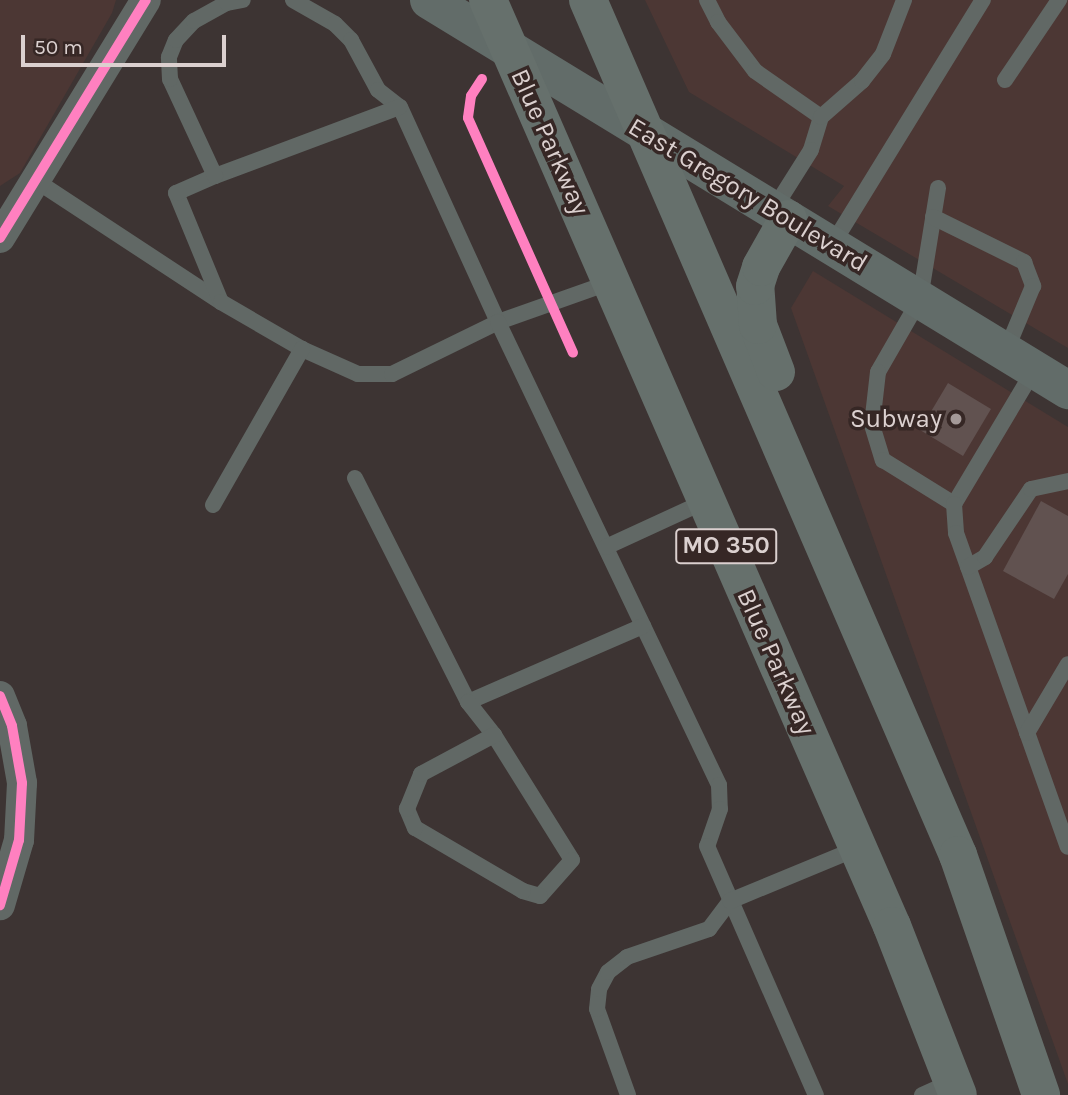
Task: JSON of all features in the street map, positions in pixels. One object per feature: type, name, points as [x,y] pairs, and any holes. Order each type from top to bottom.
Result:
[{"type":"highway","name":"Blue Parkway","points":[[488,0],[858,848],[944,1090]]},
{"type":"highway","name":"MO 350","points":[[588,0],[958,855],[1041,1095]]},
{"type":"highway","points":[[781,215],[761,267],[754,304],[758,325],[819,484],[826,548]]},
{"type":"main road","name":"East Gregory Boulevard","points":[[429,0],[511,53],[1068,390]]},
{"type":"street","points":[[0,238],[8,208],[35,180],[146,0]]},
{"type":"street","points":[[0,696],[12,726],[22,783],[19,840],[0,905]]},
{"type":"lane","points":[[215,176],[170,79],[169,57],[176,40],[194,21],[228,4],[243,0]]},
{"type":"lane","points":[[293,0],[305,4],[344,32],[378,90],[400,107],[498,322],[719,785],[720,809],[707,846],[816,1095]]},
{"type":"lane","points":[[707,0],[718,22],[755,71],[821,117]]},
{"type":"lane","points":[[781,215],[811,150],[821,117],[862,81],[883,54],[905,0]]},
{"type":"lane","points":[[831,246],[983,0]]},
{"type":"lane","points":[[1005,80],[1059,0]]},
{"type":"lane","points":[[221,302],[176,193],[400,107]]},
{"type":"lane","points":[[35,180],[221,302],[302,349],[358,374],[392,374],[498,322],[611,282]]},
{"type":"lane","points":[[938,188],[920,299],[878,372],[872,425],[883,460],[954,503]]},
{"type":"lane","points":[[933,217],[1024,262],[1032,286],[1020,361],[954,503],[956,533],[1027,733],[1065,824],[1068,847]]},
{"type":"lane","points":[[213,505],[302,349]]},
{"type":"lane","points":[[355,478],[468,702],[494,735],[572,860],[540,896],[523,891],[415,828],[407,809],[421,774],[494,735]]},
{"type":"lane","points":[[968,567],[985,557],[1031,489],[1068,481]]},
{"type":"lane","points":[[606,547],[706,501]]},
{"type":"lane","points":[[468,702],[643,626]]},
{"type":"lane","points":[[1027,733],[1068,664]]},
{"type":"lane","points":[[628,1095],[597,1009],[599,989],[608,972],[627,957],[709,929],[730,901],[858,848]]},
{"type":"shaded area","points":[[0,0],[116,0],[112,13],[20,173],[0,186]]},
{"type":"shaded area","points":[[645,0],[1068,0],[1068,348],[828,206],[844,186],[689,92]]},
{"type":"shaded area","points":[[813,271],[1068,427],[1068,1084],[791,308]]},
{"type":"building","name":"Subway","points":[[948,383],[991,409],[963,456],[920,430]]},
{"type":"building","points":[[1041,501],[1068,516],[1068,574],[1054,599],[1003,571]]},
{"type":"cycle path","points":[[0,238],[146,0]]},
{"type":"cycle path","points":[[482,79],[471,96],[468,118],[573,353]]},
{"type":"cycle path","points":[[0,696],[12,726],[22,783],[19,840],[0,905]]},
{"type":"place","name":"Subway","points":[[956,419]]}]
